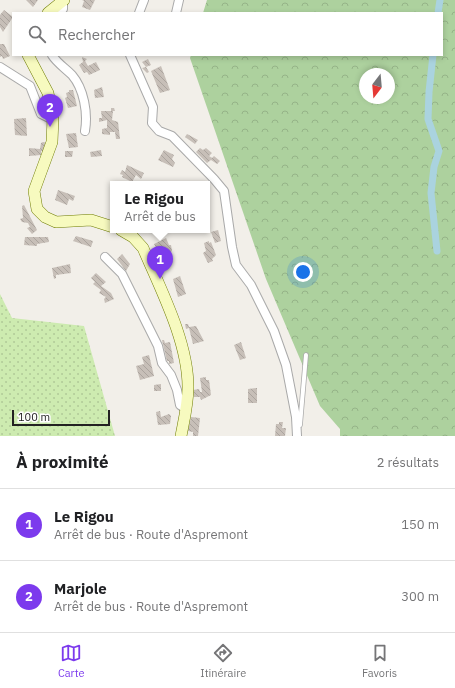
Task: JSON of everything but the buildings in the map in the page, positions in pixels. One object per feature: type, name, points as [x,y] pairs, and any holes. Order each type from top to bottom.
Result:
[{"type":"street","points":[[49,12],[64,0]]},
{"type":"street","points":[[60,12],[63,9],[64,0]]},
{"type":"street","points":[[139,12],[144,0]]},
{"type":"street","points":[[176,12],[179,0]]},
{"type":"street","points":[[29,56],[48,93],[53,118],[52,142],[46,161],[36,182],[34,191],[37,209],[45,217],[56,222],[91,220],[110,226]]},
{"type":"street","points":[[53,56],[78,84],[83,98],[87,121],[86,131]]},
{"type":"street","points":[[130,56],[153,107],[152,123],[158,131],[172,136],[224,191],[236,265],[251,285],[274,331],[287,369],[297,433]]},
{"type":"street","points":[[0,67],[30,86],[41,114],[49,118],[53,118]]},
{"type":"street","points":[[125,233],[133,238],[143,248],[180,340],[188,376],[188,395],[181,436]]},
{"type":"street","points":[[104,257],[122,274],[156,343],[162,362],[177,390],[180,405],[186,409]]},
{"type":"lane","points":[[297,433],[300,425],[306,355]]},
{"type":"green space","points":[[207,0],[455,0],[455,436],[340,436],[340,429],[320,406],[266,279],[190,58],[191,56],[443,56],[443,12],[203,12]]},
{"type":"green space","points":[[0,294],[12,318],[84,326],[115,436],[0,436]]},
{"type":"waterway","points":[[438,12],[440,0]]},
{"type":"waterway","points":[[433,56],[428,119],[439,151],[434,167],[431,193],[437,251]]},
{"type":"place","name":"Marjole","points":[[50,127]]},
{"type":"place","name":"Le Rigou","points":[[160,279]]}]
